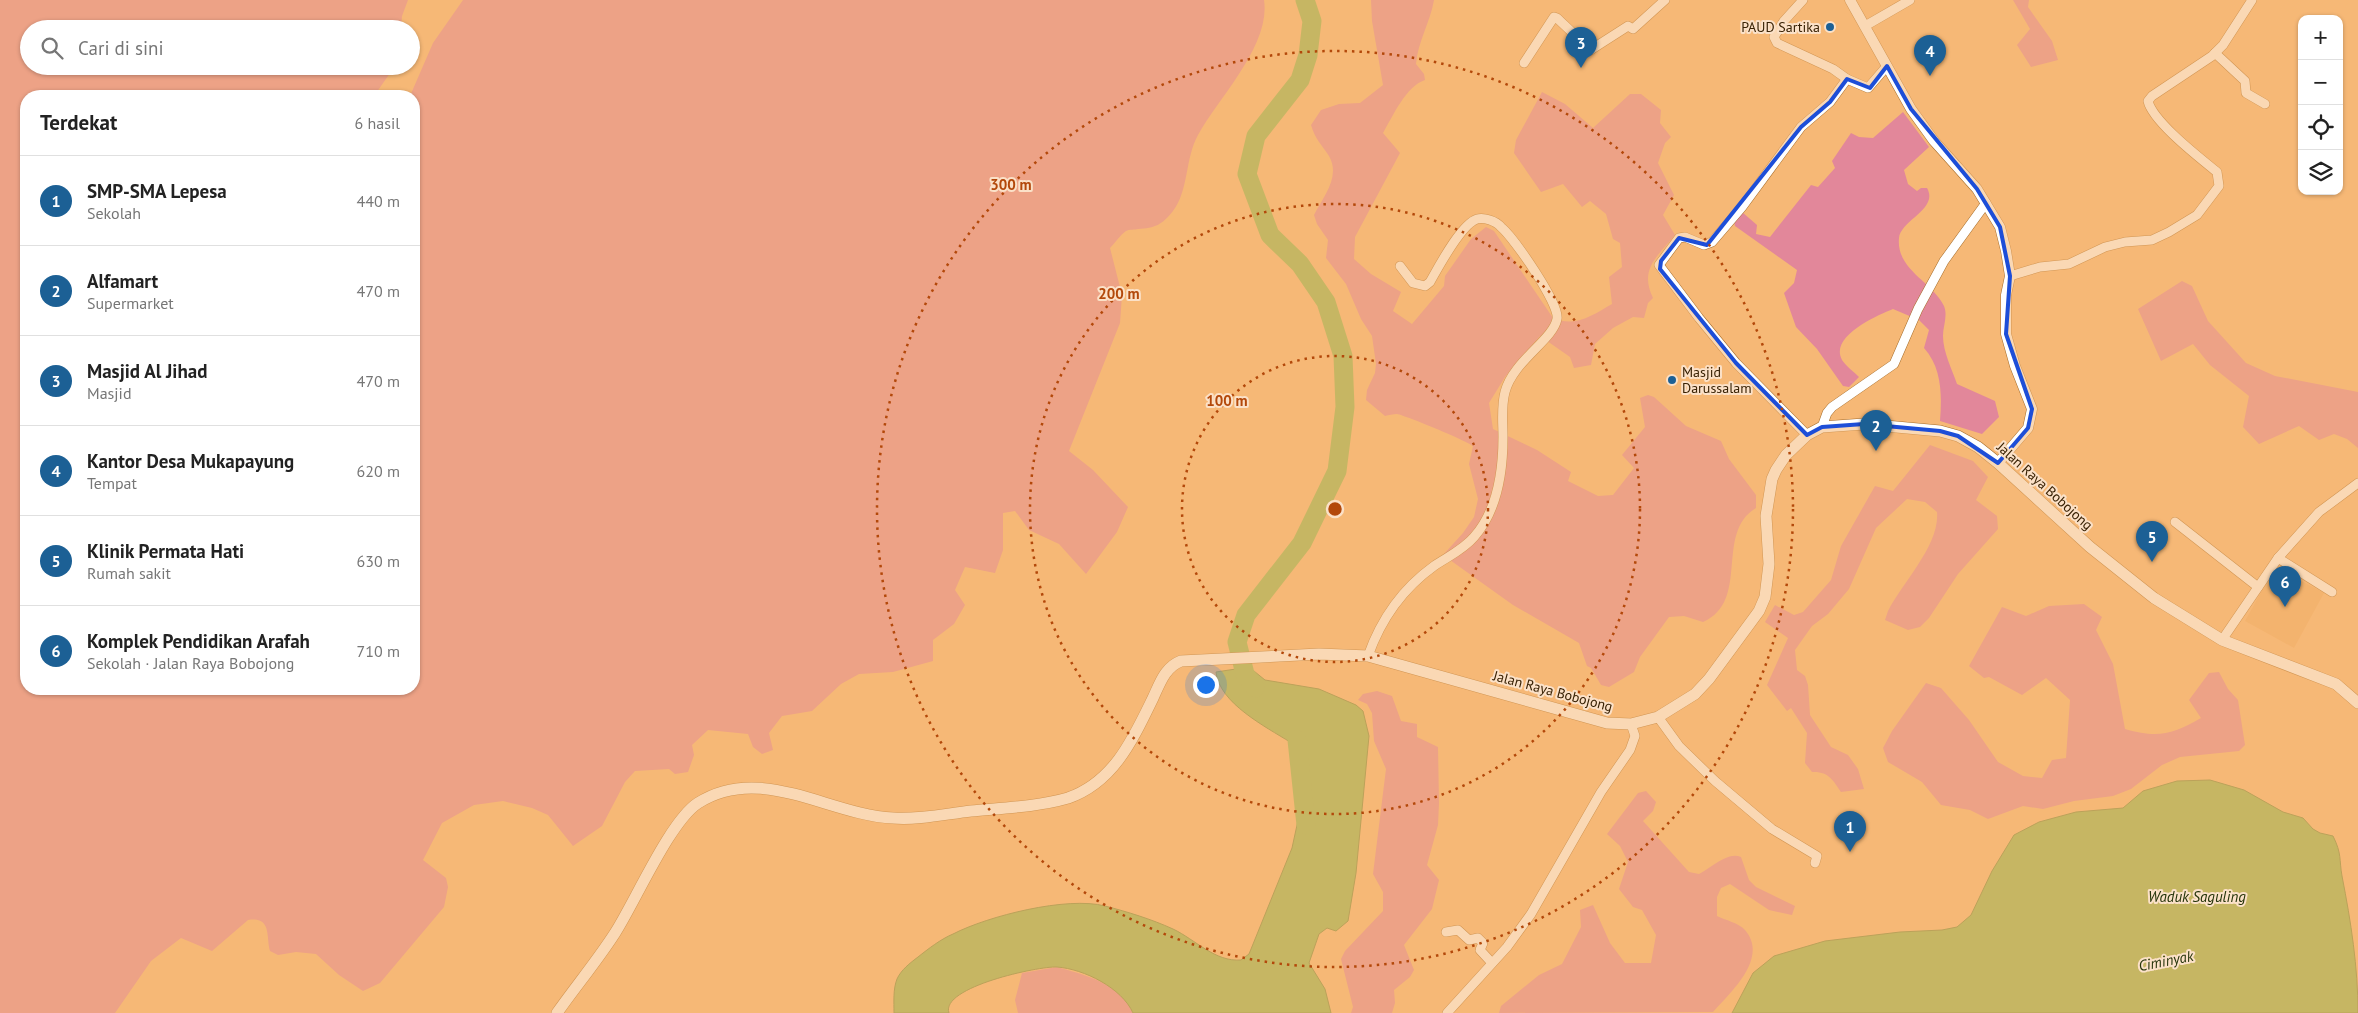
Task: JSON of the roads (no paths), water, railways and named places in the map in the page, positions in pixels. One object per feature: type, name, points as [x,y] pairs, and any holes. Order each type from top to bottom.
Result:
[{"type":"main road","name":"Jalan Raya Bobojong","points":[[557,1013],[614,935],[676,829],[698,804],[724,792],[763,788],[790,793],[860,814],[895,819],[1028,805],[1068,798],[1090,788],[1111,771],[1136,732],[1162,678],[1172,664],[1181,660],[1319,654],[1368,656],[1592,720],[1631,724],[1658,717],[1694,694],[1723,661],[1759,611],[1768,584],[1769,564],[1766,516],[1772,478],[1786,455],[1806,435],[1822,427],[1885,424],[1940,431],[1958,436],[1998,463],[2090,547],[2146,592],[2190,622],[2222,640],[2318,675],[2336,684],[2358,703]]},
{"type":"street","points":[[1524,63],[1554,17],[1558,18],[1572,34],[1580,38],[1589,51],[1628,26],[1633,29],[1665,0]]},
{"type":"street","points":[[1803,0],[1776,30],[1774,37],[1777,44],[1833,69],[1847,79],[1868,88],[1887,66]]},
{"type":"street","points":[[1850,0],[1911,109],[1934,141],[1961,170],[1986,203],[2000,227],[2010,276],[2006,295],[2006,334],[2015,366],[2029,399],[2032,416],[2028,428],[1998,463]]},
{"type":"street","points":[[1865,26],[1910,0]]},
{"type":"street","points":[[2010,276],[2040,267],[2069,264],[2105,247],[2125,242],[2152,240],[2197,215],[2219,186],[2217,172],[2184,145],[2160,120],[2148,102],[2152,96],[2215,53],[2223,45],[2252,0]]},
{"type":"street","points":[[2215,53],[2245,81],[2246,93],[2265,104]]},
{"type":"street","points":[[1806,435],[1736,362],[1699,318],[1659,265],[1679,238],[1685,238],[1704,245],[1712,242],[1742,207],[1801,127],[1830,102],[1847,79]]},
{"type":"street","points":[[1822,427],[1827,413],[1832,407],[1894,364],[1918,308],[1944,261],[1986,203]]},
{"type":"street","points":[[1368,656],[1380,625],[1409,585],[1474,537],[1483,522],[1493,502],[1501,477],[1503,407],[1509,379],[1520,364],[1555,326],[1558,317],[1555,306],[1519,247],[1500,226],[1492,221],[1478,219],[1468,224],[1430,282],[1425,286],[1412,283],[1400,266]]},
{"type":"street","points":[[2222,640],[2278,558],[2319,512],[2358,484]]},
{"type":"street","points":[[2175,522],[2258,587]]},
{"type":"street","points":[[2278,558],[2332,592]]},
{"type":"street","points":[[1658,717],[1679,746],[1703,770],[1772,829],[1818,856],[1814,863]]},
{"type":"street","points":[[1447,1013],[1507,947],[1531,914],[1601,792],[1630,750],[1635,736],[1631,724]]},
{"type":"street","points":[[1446,932],[1458,930],[1469,940],[1478,938],[1483,943],[1480,950],[1492,963]]},
{"type":"water","points":[[1249,667],[1265,680],[1319,689],[1356,705],[1363,711],[1369,736],[1356,873],[1348,921],[1336,931],[1327,928],[1319,934],[1309,963],[1325,989],[1331,1013],[1133,1013],[1120,996],[1101,981],[1079,972],[1057,967],[1013,974],[974,987],[960,995],[950,1004],[949,1013],[894,1013],[896,983],[903,970],[909,964],[948,936],[968,927],[1028,909],[1070,904],[1105,906],[1173,929],[1223,958],[1241,960],[1249,954],[1292,848],[1307,779],[1291,750],[1290,742],[1234,704],[1225,694],[1219,683],[1216,672]]},
{"type":"water","name":"Waduk Saguling","points":[[2210,780],[2244,790],[2283,812],[2303,818],[2313,829],[2320,833],[2333,836],[2339,852],[2351,927],[2357,979],[2358,1013],[1732,1013],[1753,973],[1774,956],[1825,941],[1957,927],[1971,915],[1992,871],[2014,835],[2039,822],[2076,812],[2123,808],[2143,791],[2177,781]]},
{"type":"waterway","points":[[1255,688],[1245,674],[1237,642],[1246,615],[1302,543],[1337,471],[1345,407],[1343,356],[1326,302],[1300,264],[1270,235],[1247,174],[1256,136],[1300,80],[1308,55],[1312,21],[1305,0]]},
{"type":"waterway","points":[[1297,740],[1306,825]]},
{"type":"place","name":"PAUD Sartika","points":[[1830,27]]},
{"type":"place","name":"Masjid Al Jihad","points":[[1581,68]]},
{"type":"place","name":"Kantor Desa Mukapayung","points":[[1930,76]]},
{"type":"place","name":"Masjid Darussalam","points":[[1672,380]]},
{"type":"place","name":"Alfamart","points":[[1876,451]]},
{"type":"place","name":"Klinik Permata Hati","points":[[2152,562]]},
{"type":"place","name":"Komplek Pendidikan Arafah","points":[[2285,607]]},
{"type":"place","name":"SMP-SMA Lepesa","points":[[1850,852]]},
{"type":"water label","name":"Ciminyak","points":[[2166,961]]}]
